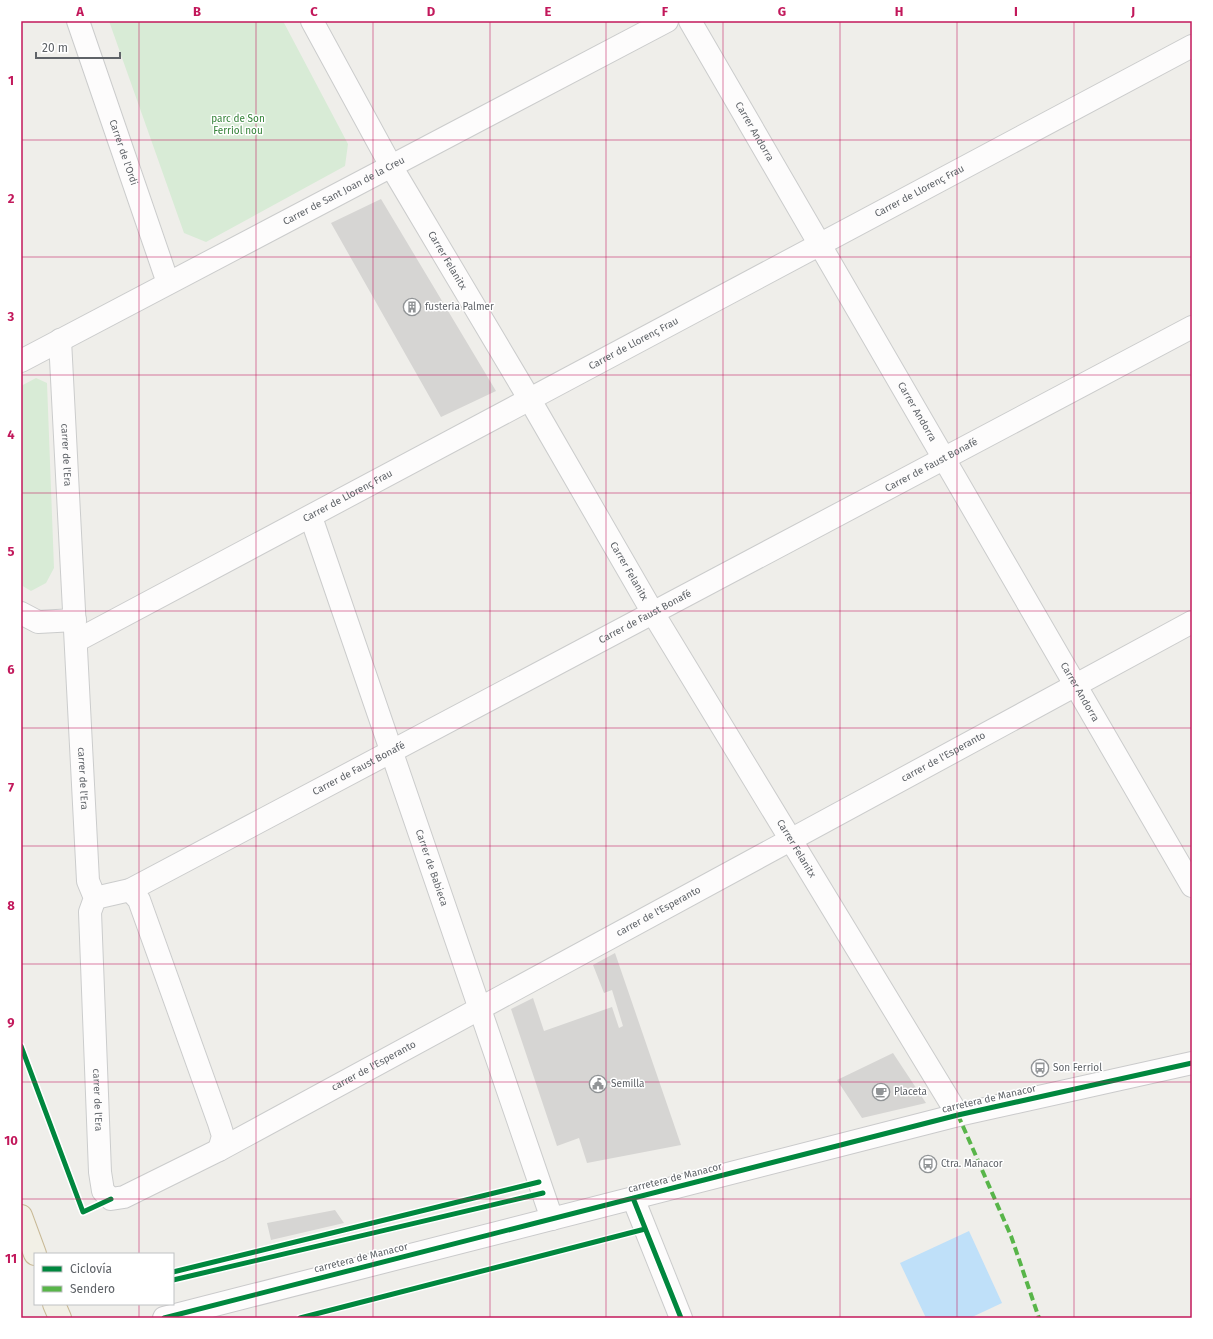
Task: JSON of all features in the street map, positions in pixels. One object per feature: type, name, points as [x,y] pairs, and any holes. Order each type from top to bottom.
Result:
[{"type":"highway","points":[[21,1216],[35,1253]]},
{"type":"highway","points":[[54,1305],[60,1318]]},
{"type":"street","name":"Carrer de l'Ordi","points":[[78,21],[168,283]]},
{"type":"street","name":"Carrer Felanitx","points":[[312,21],[391,166],[530,400],[653,613],[958,1115]]},
{"type":"street","name":"Carrer de Sant Joan de la Creu","points":[[21,360],[667,21]]},
{"type":"street","name":"Carrer Andorra","points":[[690,21],[1192,886]]},
{"type":"street","name":"Carrer de Llorenç Frau","points":[[76,642],[1192,46]]},
{"type":"street","name":"Carrer de Faust Bonafé","points":[[95,898],[130,890],[1192,327]]},
{"type":"street","name":"carrer de l'Era","points":[[60,340],[88,881],[95,898],[90,912],[100,1172],[103,1191],[111,1199],[124,1197]]},
{"type":"street","name":"Carrer de Babieca","points":[[311,517],[552,1219]]},
{"type":"street","points":[[21,613],[38,622],[75,620]]},
{"type":"street","name":"carrer de l'Esperanto","points":[[124,1197],[219,1150],[481,1009],[1192,622]]},
{"type":"street","points":[[130,890],[139,900],[219,1123],[223,1136],[219,1150]]},
{"type":"street","name":"carretera de Manacor","points":[[164,1318],[958,1115],[1192,1063]]},
{"type":"street","points":[[633,1198],[680,1318]]},
{"type":"green space","name":"parc de Son Ferriol nou","points":[[109,21],[283,21],[348,144],[345,166],[206,242],[184,233]]},
{"type":"green space","points":[[36,378],[47,383],[54,568],[46,583],[31,591],[21,585],[21,386]]},
{"type":"water","points":[[969,1231],[1002,1303],[970,1318],[926,1318],[900,1263]]},
{"type":"building","name":"fusteria Palmer","points":[[381,199],[496,391],[441,417],[331,223]]},
{"type":"building","name":"Semilla","points":[[615,953],[681,1145],[587,1163],[579,1138],[557,1146],[511,1009],[533,998],[544,1031],[612,1007],[619,1028],[623,1026],[612,990],[604,993],[593,965]]},
{"type":"building","name":"Placeta","points":[[893,1053],[926,1103],[862,1118],[837,1080]]},
{"type":"building","points":[[335,1210],[344,1223],[271,1240],[267,1223]]},
{"type":"marked path","points":[[958,1115],[1011,1236],[1039,1318]]},
{"type":"cycle path","points":[[21,1046],[83,1212],[111,1199]]},
{"type":"cycle path","points":[[164,1318],[958,1115],[1192,1063]]},
{"type":"cycle path","points":[[174,1272],[539,1182]]},
{"type":"cycle path","points":[[174,1280],[543,1193]]},
{"type":"cycle path","points":[[633,1198],[681,1318]]},
{"type":"cycle path","points":[[300,1318],[645,1229]]},
{"type":"place","name":"fusteria Palmer","points":[[412,307]]},
{"type":"place","name":"Son Ferriol","points":[[1040,1068]]},
{"type":"place","name":"Semilla","points":[[598,1084]]},
{"type":"place","name":"Placeta","points":[[881,1092]]},
{"type":"place","name":"Ctra. Manacor","points":[[928,1164]]}]
